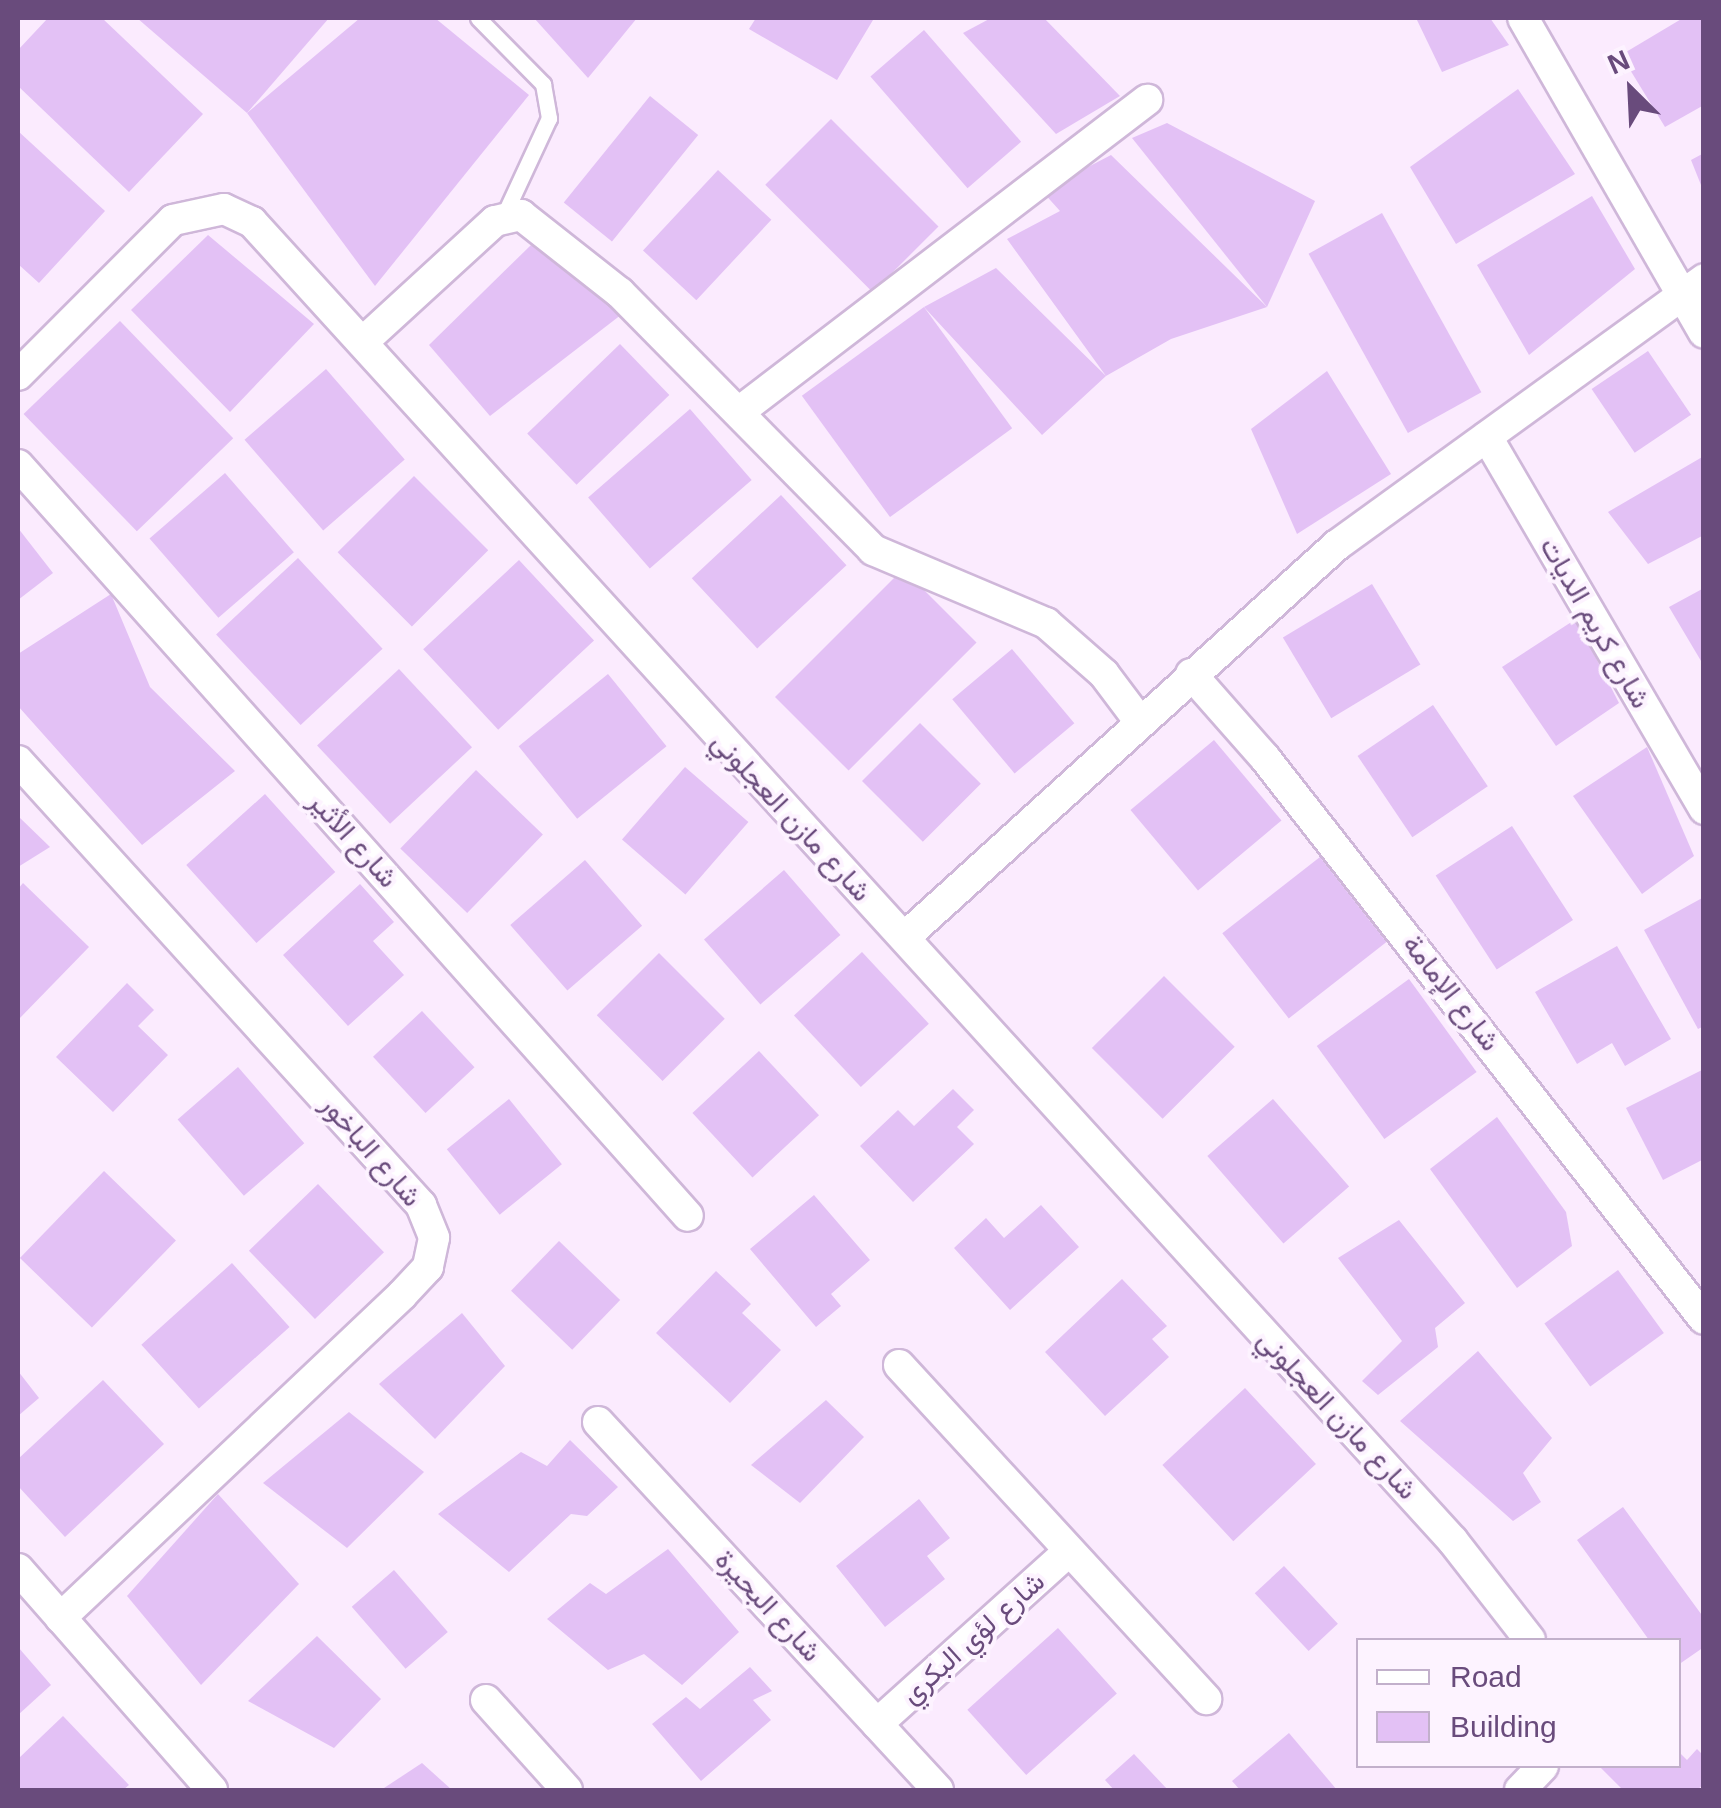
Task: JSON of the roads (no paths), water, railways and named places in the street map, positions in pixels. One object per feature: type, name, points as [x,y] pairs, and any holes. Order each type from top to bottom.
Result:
[{"type":"street","points":[[1523,18],[1693,287],[1704,333]]},
{"type":"street","points":[[739,412],[1146,100]]},
{"type":"street","name":"شارع مازن العجلوني","points":[[18,375],[173,220],[203,210],[224,209],[252,222],[365,340],[573,580],[905,937],[1453,1540],[1528,1638]]},
{"type":"street","points":[[365,340],[504,216],[521,216],[546,230],[739,412],[873,550],[1046,623],[1104,674],[1140,722]]},
{"type":"street","points":[[905,937],[1337,545],[1693,287]]},
{"type":"street","name":"شارع كريم الديات","points":[[1487,438],[1704,809]]},
{"type":"street","name":"شارع الأثير","points":[[18,465],[688,1216]]},
{"type":"street","name":"شارع الإمامة","points":[[1191,674],[1289,787],[1704,1319]]},
{"type":"street","name":"شارع الباخور","points":[[18,761],[421,1205],[434,1238],[428,1267],[402,1295],[62,1618]]},
{"type":"street","name":"شارع لؤي البكري","points":[[900,1364],[1206,1699]]},
{"type":"street","name":"شارع البحيرة","points":[[598,1422],[938,1790]]},
{"type":"street","name":"شارع لؤي البكري","points":[[877,1724],[1068,1551]]},
{"type":"street","points":[[18,1569],[212,1790]]},
{"type":"street","points":[[486,1700],[566,1790]]},
{"type":"street","points":[[1520,1790],[1540,1768]]},
{"type":"lane","points":[[478,18],[543,84],[549,118],[504,216]]}]
